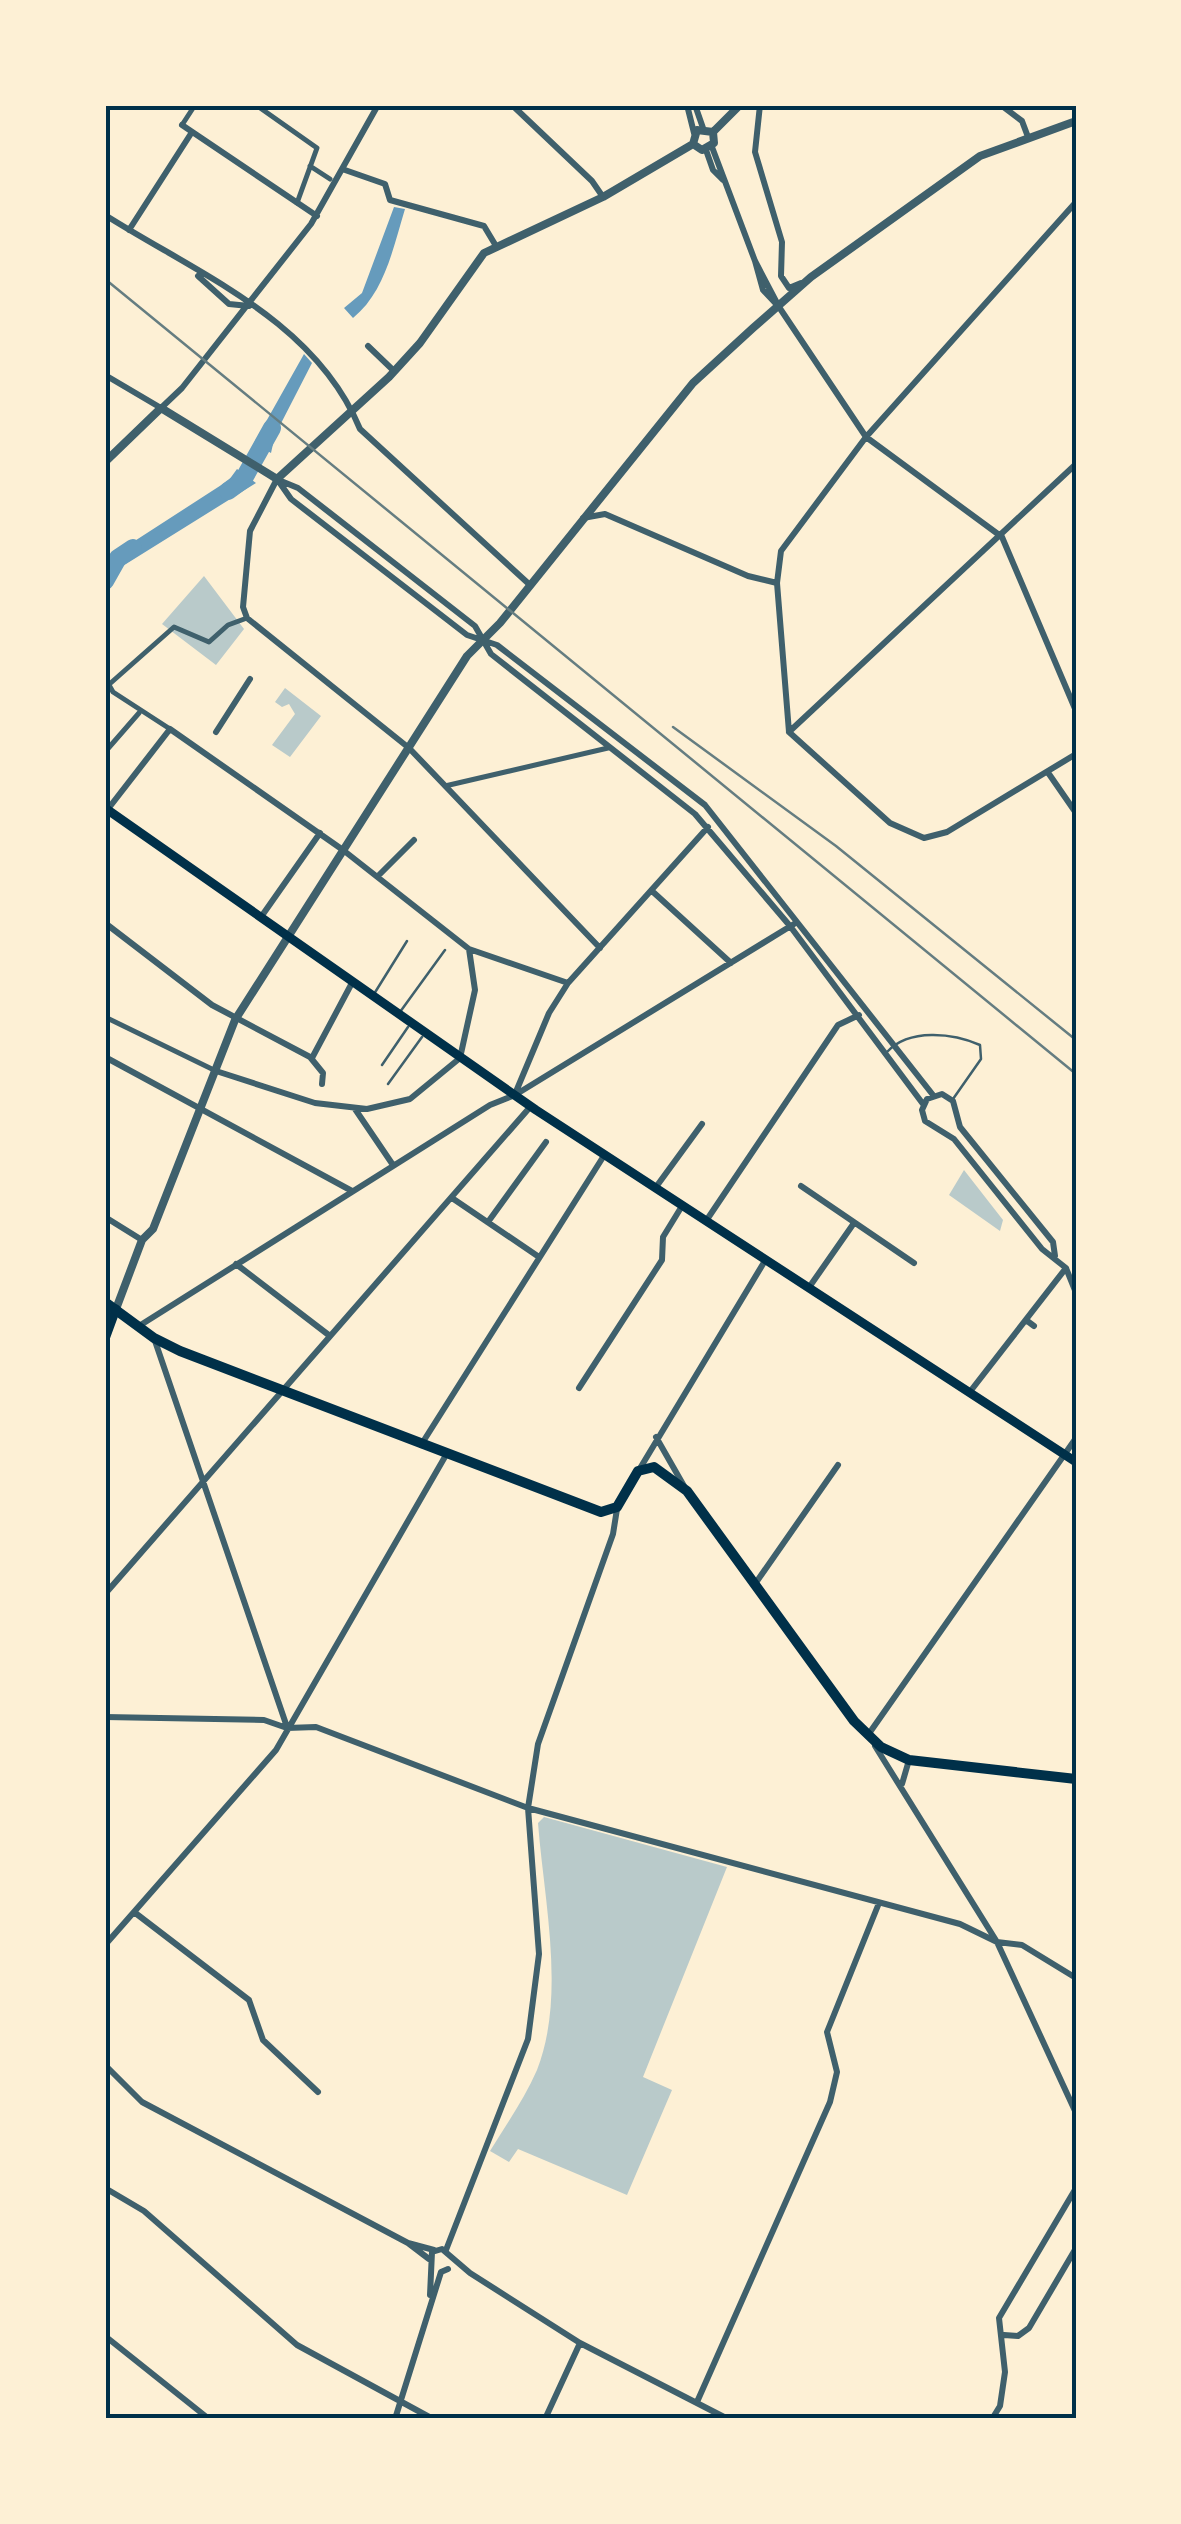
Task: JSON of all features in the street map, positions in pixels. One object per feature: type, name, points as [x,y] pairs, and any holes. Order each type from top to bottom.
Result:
[{"type":"main road","points":[[106,808],[531,1106],[1076,1462]]},
{"type":"main road","points":[[105,1302],[154,1338],[420,1446],[601,1512],[617,1507],[638,1471],[648,1465],[687,1491],[868,1734],[910,1760],[1076,1779]]},
{"type":"main road","points":[[105,1340],[116,1309]]},
{"type":"street","points":[[195,105],[182,125],[317,216]]},
{"type":"street","points":[[256,105],[316,148],[297,204]]},
{"type":"street","points":[[105,462],[161,408],[250,306],[317,216],[378,105]]},
{"type":"street","points":[[512,105],[592,181],[602,197]]},
{"type":"street","points":[[687,105],[694,144]]},
{"type":"street","points":[[695,105],[708,130],[712,170],[724,181],[755,261],[778,306],[866,438],[1002,537],[1076,711]]},
{"type":"street","points":[[694,134],[708,130],[740,105]]},
{"type":"street","points":[[760,105],[755,152],[782,242],[782,276],[789,288],[811,277]]},
{"type":"street","points":[[1001,105],[1022,121],[1028,138]]},
{"type":"street","points":[[116,1309],[142,1240],[153,1228],[235,1020],[465,658],[530,585],[693,383],[778,306],[811,277],[980,156],[1076,121]]},
{"type":"street","points":[[129,230],[192,132]]},
{"type":"street","points":[[600,948],[409,748],[247,618],[243,607],[250,531],[278,479],[420,343],[473,263],[496,246],[602,197],[694,144],[709,148]]},
{"type":"street","points":[[310,166],[330,180]]},
{"type":"street","points":[[345,170],[384,184],[390,200],[484,226],[496,246]]},
{"type":"street","points":[[1076,202],[866,438],[781,551],[778,583],[789,732],[890,822],[924,838],[947,832],[1049,774],[1076,754]]},
{"type":"street","points":[[105,215],[190,269],[229,304],[250,306],[305,346],[352,408],[360,429],[530,585]]},
{"type":"street","points":[[368,346],[394,371]]},
{"type":"street","points":[[105,375],[298,488],[474,626],[491,654],[708,827],[933,1095],[952,1100],[956,1116],[1057,1249],[1055,1256]]},
{"type":"street","points":[[789,732],[1076,464]]},
{"type":"street","points":[[278,479],[292,500],[468,636],[498,645],[682,784],[715,820],[859,1015],[923,1104],[925,1121],[941,1129],[1042,1250],[1055,1256],[1070,1272],[1069,1285],[1076,1293]]},
{"type":"street","points":[[584,518],[605,514],[748,576],[778,583]]},
{"type":"street","points":[[247,618],[228,625],[209,642],[174,627],[107,683],[140,712],[203,750],[320,833],[470,949],[568,983]]},
{"type":"street","points":[[216,732],[250,678]]},
{"type":"street","points":[[105,752],[140,712]]},
{"type":"street","points":[[106,808],[170,729]]},
{"type":"street","points":[[445,786],[611,747]]},
{"type":"street","points":[[1049,774],[1076,813]]},
{"type":"street","points":[[515,1095],[549,1013],[568,983],[715,820]]},
{"type":"street","points":[[261,917],[320,833]]},
{"type":"street","points":[[378,876],[414,840]]},
{"type":"street","points":[[652,890],[730,963]]},
{"type":"street","points":[[105,923],[235,1020],[312,1058],[323,1073],[322,1084]]},
{"type":"street","points":[[139,1326],[490,1105],[515,1095],[792,924]]},
{"type":"street","points":[[105,1017],[216,1070],[315,1102],[355,1109],[397,1106],[410,1100],[460,1058],[475,990],[470,949]]},
{"type":"street","points":[[312,1058],[353,981]]},
{"type":"street","points":[[706,1221],[838,1025],[859,1015]]},
{"type":"street","points":[[105,1057],[202,1106],[352,1191]]},
{"type":"street","points":[[923,1104],[933,1095]]},
{"type":"street","points":[[105,1594],[531,1106]]},
{"type":"street","points":[[355,1109],[393,1165]]},
{"type":"street","points":[[941,1129],[956,1116]]},
{"type":"street","points":[[655,1188],[702,1124]]},
{"type":"street","points":[[488,1222],[546,1142]]},
{"type":"street","points":[[420,1446],[605,1154]]},
{"type":"street","points":[[800,1186],[914,1264]]},
{"type":"street","points":[[452,1198],[539,1257]]},
{"type":"street","points":[[579,1388],[662,1260],[663,1236],[682,1206]]},
{"type":"street","points":[[105,1216],[142,1240]]},
{"type":"street","points":[[810,1286],[854,1223]]},
{"type":"street","points":[[638,1471],[766,1258]]},
{"type":"street","points":[[236,1264],[330,1336]]},
{"type":"street","points":[[970,1393],[1026,1320],[1070,1272]]},
{"type":"street","points":[[1026,1320],[1034,1326]]},
{"type":"street","points":[[154,1338],[288,1728]]},
{"type":"street","points":[[656,1438],[687,1491]]},
{"type":"street","points":[[1076,1438],[868,1734],[997,1942],[1076,2113]]},
{"type":"street","points":[[105,1945],[276,1750],[303,1710],[446,1455]]},
{"type":"street","points":[[755,1584],[838,1465]]},
{"type":"street","points":[[395,2419],[430,2295],[444,2270],[509,2091],[534,2008],[538,1932],[528,1808],[538,1744],[613,1534],[617,1507]]},
{"type":"street","points":[[105,1717],[264,1720],[288,1728],[304,1726],[335,1732],[528,1808],[960,1924],[997,1942],[1022,1945],[1076,1978]]},
{"type":"street","points":[[897,1755],[896,1771],[902,1790]]},
{"type":"street","points":[[902,1790],[901,1776],[910,1760]]},
{"type":"street","points":[[698,2402],[830,2102],[837,2072],[827,2032],[880,1903]]},
{"type":"street","points":[[134,1912],[250,2000],[263,2040],[318,2092]]},
{"type":"street","points":[[960,1924],[985,1922]]},
{"type":"street","points":[[105,2066],[142,2102],[359,2221],[408,2243],[448,2253],[470,2273],[580,2343],[728,2419]]},
{"type":"street","points":[[105,2188],[144,2211],[297,2345],[398,2404],[433,2419]]},
{"type":"street","points":[[992,2419],[1000,2406],[1005,2372],[1004,2334],[999,2318],[1076,2188]]},
{"type":"street","points":[[408,2243],[444,2270],[470,2273]]},
{"type":"street","points":[[1004,2334],[1018,2336],[1029,2328],[1076,2248]]},
{"type":"street","points":[[430,2295],[430,2263],[435,2250]]},
{"type":"street","points":[[105,2336],[209,2419]]},
{"type":"street","points":[[544,2419],[580,2343]]},
{"type":"lane","points":[[373,995],[408,941]]},
{"type":"lane","points":[[400,1014],[445,950]]},
{"type":"lane","points":[[382,1064],[412,1022]]},
{"type":"lane","points":[[388,1084],[426,1032]]},
{"type":"lane","points":[[886,1053],[892,1046],[927,1035],[960,1037],[980,1045],[980,1059],[952,1100]]},
{"type":"shaded area","points":[[204,576],[244,629],[216,665],[162,624]]},
{"type":"shaded area","points":[[285,688],[321,716],[290,757],[272,745],[295,714],[289,704],[282,707],[275,702]]},
{"type":"shaded area","points":[[964,1170],[1003,1220],[1000,1231],[949,1195]]},
{"type":"shaded area","points":[[544,1817],[727,1867],[643,2077],[672,2090],[627,2195],[518,2149],[509,2162],[490,2151],[532,2080],[546,2041],[552,1980],[538,1823]]},
{"type":"water","points":[[394,207],[405,209],[386,268],[373,295],[353,318],[344,308],[362,293]]},
{"type":"water","points":[[304,354],[312,363],[275,435],[271,453],[254,443]]},
{"type":"water","points":[[237,469],[256,483],[118,569],[113,555],[229,480]]},
{"type":"waterway","points":[[228,491],[243,480],[272,428]]},
{"type":"waterway","points":[[105,581],[118,558],[133,548]]},
{"type":"railway","points":[[105,279],[1076,1074]]},
{"type":"railway","points":[[673,727],[836,846],[1076,1040]]}]
